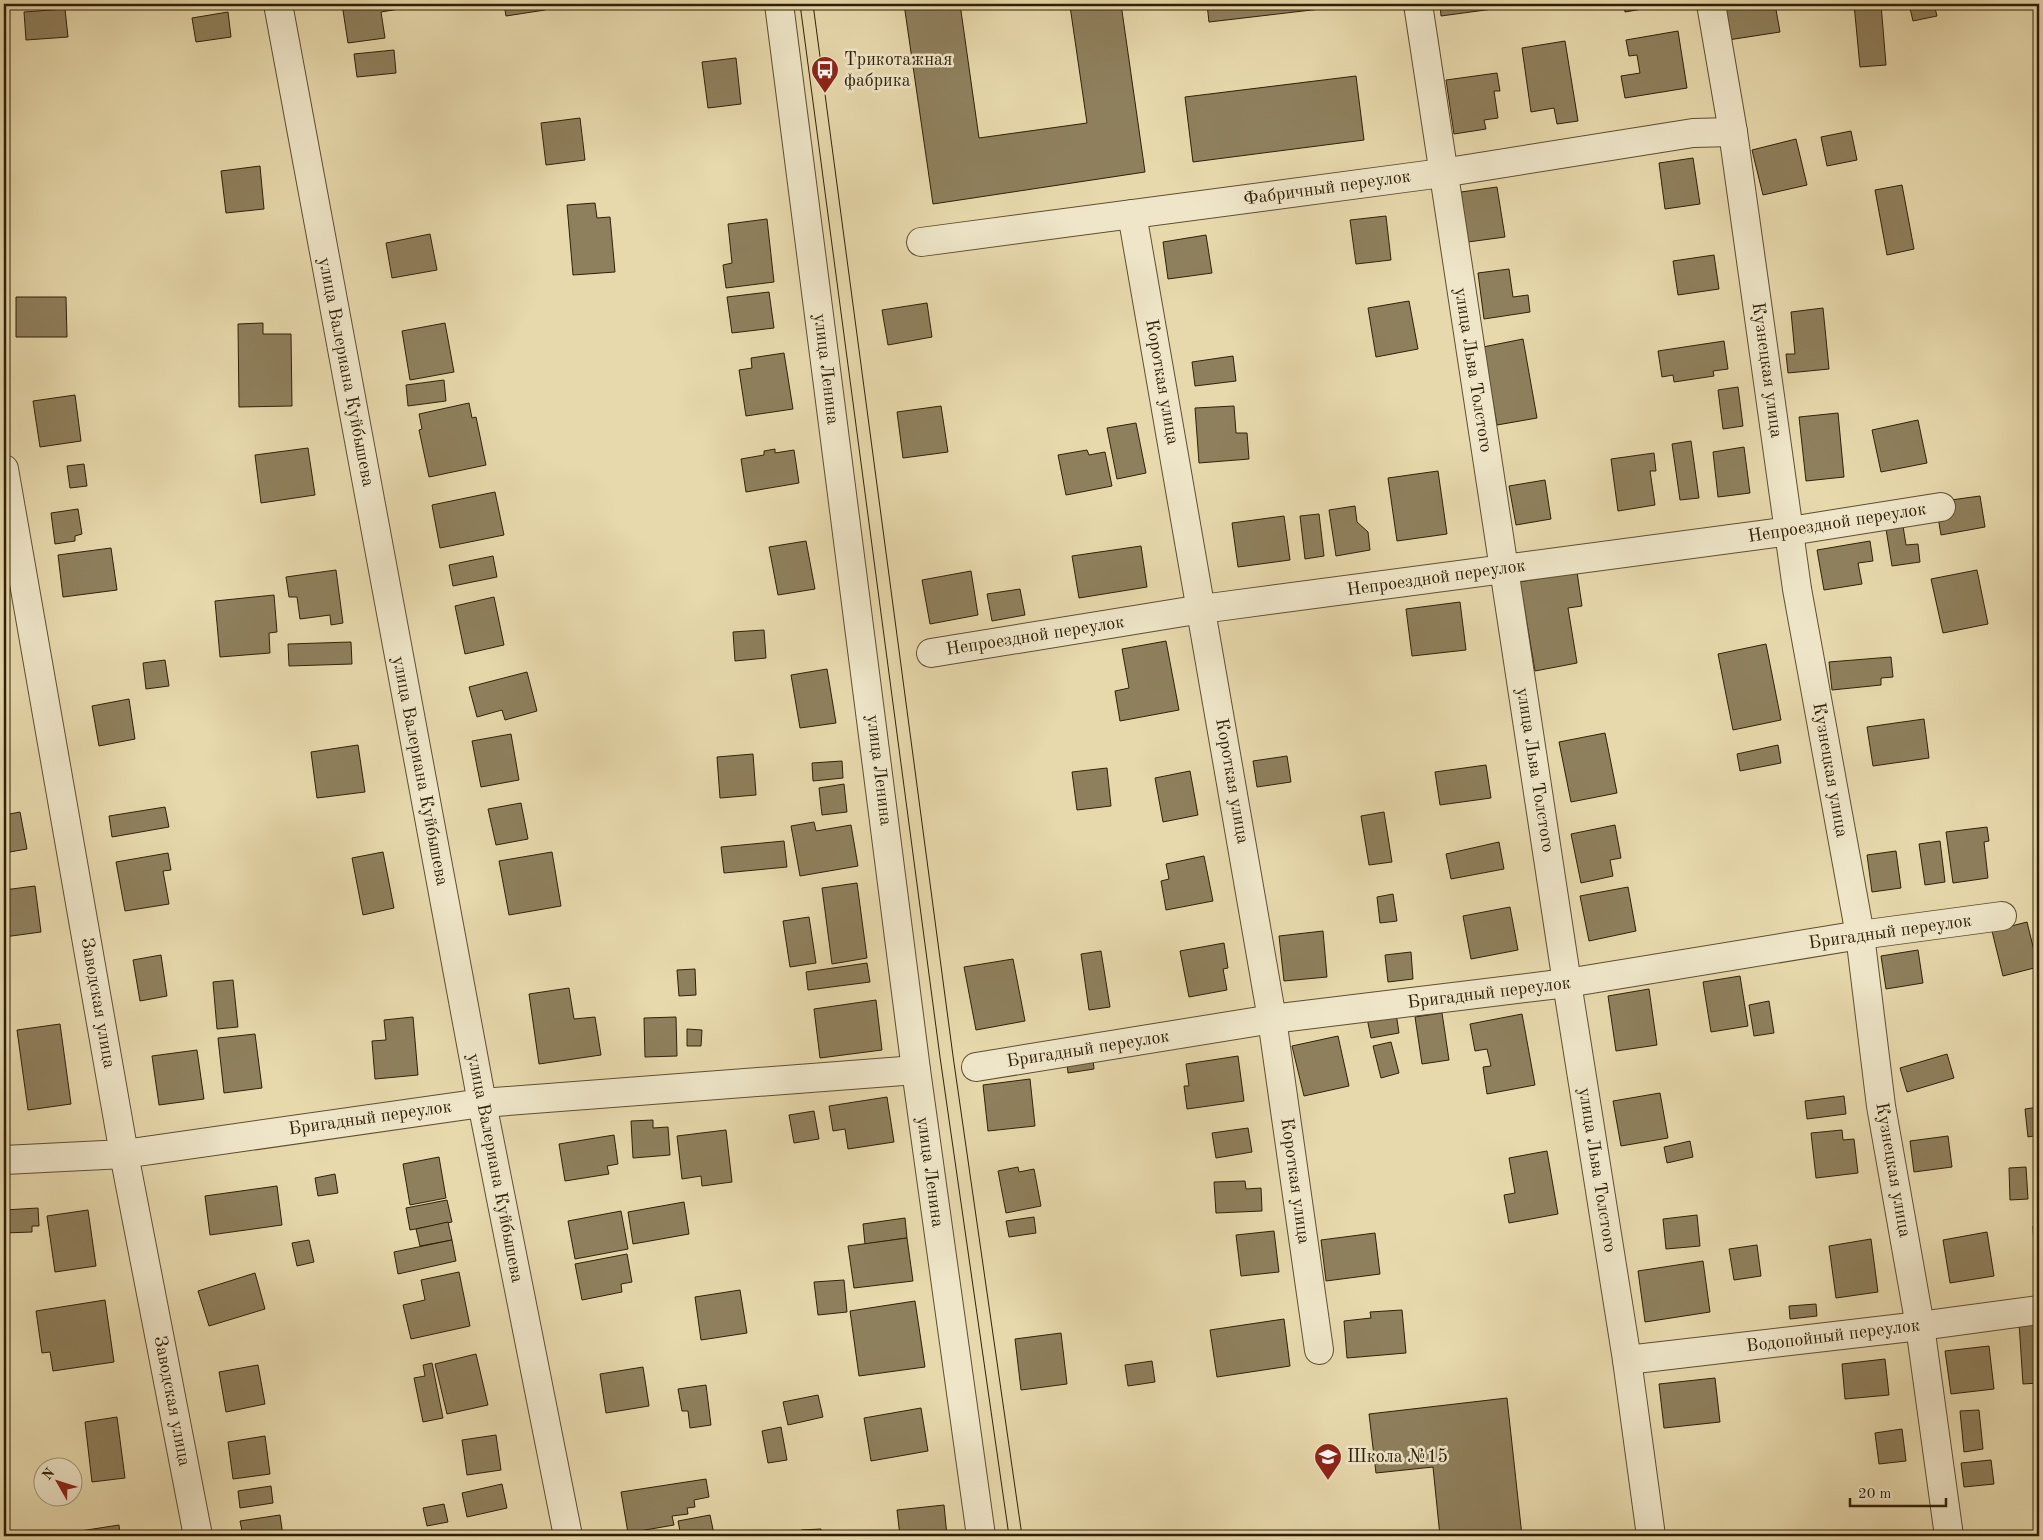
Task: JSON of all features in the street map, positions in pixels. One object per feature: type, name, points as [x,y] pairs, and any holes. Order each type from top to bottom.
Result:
[{"type":"street","name":"улица Валериана Куйбышева","points":[[278,4],[482,1102],[568,1536]]},
{"type":"street","name":"улица Ленина","points":[[779,4],[916,1070],[981,1536]]},
{"type":"street","name":"улица Льва Толстого","points":[[1418,4],[1442,173],[1627,1360],[1651,1536]]},
{"type":"street","name":"Кузнецкая улица","points":[[1710,4],[1733,132],[1797,589],[1860,935],[1882,1106],[1920,1326],[1949,1536]]},
{"type":"street","name":"Фабричный переулок","points":[[921,242],[1442,173],[1693,134],[1733,132]]},
{"type":"street","name":"Короткая улица","points":[[1132,214],[1272,1019],[1319,1350]]},
{"type":"street","name":"Заводская улица","points":[[4,469],[124,1154],[198,1536]]},
{"type":"street","name":"Непроездной переулок","points":[[931,653],[1202,609],[1790,531],[1941,506]]},
{"type":"street","name":"Бригадный переулок","points":[[976,1067],[1272,1019],[1567,983],[1860,935],[2002,916]]},
{"type":"street","name":"Бригадный переулок","points":[[4,1160],[124,1154],[482,1102],[916,1070]]},
{"type":"street","name":"Водопойный переулок","points":[[1627,1360],[1920,1326],[2039,1310]]},
{"type":"building","points":[[342,4],[398,4],[399,9],[381,12],[385,38],[348,43]]},
{"type":"building","points":[[504,4],[544,4],[545,10],[506,16]]},
{"type":"building","points":[[904,4],[960,4],[979,138],[1087,123],[1070,6],[1121,4],[1145,172],[933,204]]},
{"type":"building","points":[[1207,4],[1363,4],[1209,22]]},
{"type":"building","points":[[1440,4],[1492,4],[1493,9],[1441,16]]},
{"type":"building","points":[[1624,4],[1671,4],[1625,12]]},
{"type":"building","points":[[1722,4],[1775,4],[1780,32],[1728,40]]},
{"type":"building","points":[[1854,4],[1881,4],[1886,65],[1860,67]]},
{"type":"building","points":[[1909,4],[1934,4],[1937,16],[1913,21]]},
{"type":"building","points":[[65,9],[68,37],[26,40],[24,12]]},
{"type":"building","points":[[228,12],[231,37],[196,42],[192,18]]},
{"type":"building","points":[[1678,31],[1687,88],[1625,98],[1621,76],[1640,73],[1637,55],[1629,56],[1626,40]]},
{"type":"building","points":[[1565,41],[1578,121],[1557,124],[1554,108],[1531,112],[1522,48]]},
{"type":"building","points":[[394,50],[396,73],[357,77],[354,54]]},
{"type":"building","points":[[4,53],[7,86],[4,87]]},
{"type":"building","points":[[736,58],[741,104],[708,108],[702,62]]},
{"type":"building","points":[[1497,73],[1500,91],[1494,91],[1498,118],[1484,120],[1486,129],[1454,134],[1446,80]]},
{"type":"building","points":[[1356,76],[1364,140],[1193,162],[1185,97]]},
{"type":"building","points":[[580,118],[585,160],[546,165],[541,123]]},
{"type":"building","points":[[1851,131],[1857,160],[1827,166],[1821,137]]},
{"type":"building","points":[[1796,139],[1807,185],[1763,195],[1752,150]]},
{"type":"building","points":[[1693,158],[1700,204],[1665,209],[1659,163]]},
{"type":"building","points":[[260,166],[264,209],[226,213],[221,171]]},
{"type":"building","points":[[1902,185],[1914,249],[1887,255],[1875,190]]},
{"type":"building","points":[[1497,187],[1505,237],[1468,242],[1461,192]]},
{"type":"building","points":[[595,203],[597,218],[610,217],[615,272],[573,275],[567,205]]},
{"type":"building","points":[[1386,216],[1391,260],[1356,264],[1350,220]]},
{"type":"building","points":[[767,219],[774,282],[726,288],[723,265],[732,263],[728,224]]},
{"type":"building","points":[[430,234],[437,270],[392,278],[386,243]]},
{"type":"building","points":[[1206,235],[1212,273],[1168,279],[1163,242]]},
{"type":"building","points":[[1714,255],[1719,289],[1678,295],[1673,261]]},
{"type":"building","points":[[1509,269],[1513,297],[1528,295],[1530,312],[1484,319],[1478,273]]},
{"type":"building","points":[[769,292],[774,328],[732,333],[727,297]]},
{"type":"building","points":[[16,297],[66,297],[67,337],[16,337]]},
{"type":"building","points":[[1409,301],[1418,349],[1376,357],[1368,308]]},
{"type":"building","points":[[927,303],[932,337],[888,345],[882,310]]},
{"type":"building","points":[[1823,308],[1829,369],[1788,373],[1786,354],[1795,354],[1791,312]]},
{"type":"building","points":[[263,323],[263,334],[291,334],[292,406],[239,407],[238,324]]},
{"type":"building","points":[[445,323],[454,372],[410,380],[402,331]]},
{"type":"building","points":[[1523,339],[1537,418],[1497,425],[1483,347]]},
{"type":"building","points":[[1724,341],[1728,369],[1713,371],[1714,376],[1674,382],[1673,375],[1662,377],[1658,351]]},
{"type":"building","points":[[784,353],[793,409],[746,416],[739,370],[752,368],[751,358]]},
{"type":"building","points":[[1233,356],[1236,381],[1195,386],[1192,362]]},
{"type":"building","points":[[444,380],[446,401],[408,406],[406,385]]},
{"type":"building","points":[[1738,387],[1743,426],[1723,429],[1718,390]]},
{"type":"building","points":[[75,395],[81,441],[40,447],[33,401]]},
{"type":"building","points":[[469,403],[472,418],[476,417],[486,465],[429,477],[419,430],[422,429],[419,414]]},
{"type":"building","points":[[941,406],[948,452],[903,458],[897,412]]},
{"type":"building","points":[[1234,406],[1236,433],[1247,433],[1249,459],[1199,463],[1195,408]]},
{"type":"building","points":[[1838,413],[1844,477],[1806,481],[1799,417]]},
{"type":"building","points":[[1918,420],[1927,463],[1881,472],[1872,430]]},
{"type":"building","points":[[1136,423],[1146,473],[1117,479],[1107,428]]},
{"type":"building","points":[[1691,441],[1699,498],[1680,500],[1672,444]]},
{"type":"building","points":[[1744,447],[1750,493],[1718,497],[1713,452]]},
{"type":"building","points":[[308,448],[315,495],[261,503],[255,455]]},
{"type":"building","points":[[775,449],[775,453],[794,450],[799,483],[746,492],[741,459],[764,455],[764,451]]},
{"type":"building","points":[[1087,450],[1089,455],[1105,452],[1112,486],[1066,495],[1058,455]]},
{"type":"building","points":[[1654,453],[1656,471],[1650,471],[1655,505],[1618,511],[1611,459]]},
{"type":"building","points":[[84,464],[87,486],[70,488],[67,466]]},
{"type":"building","points":[[1438,471],[1447,534],[1397,541],[1388,478]]},
{"type":"building","points":[[1545,480],[1551,519],[1516,525],[1509,486]]},
{"type":"building","points":[[495,492],[504,535],[440,548],[432,505]]},
{"type":"building","points":[[1980,496],[1985,527],[1941,535],[1938,517],[1953,515],[1951,500]]},
{"type":"building","points":[[1355,506],[1357,522],[1368,532],[1370,550],[1336,556],[1329,510]]},
{"type":"building","points":[[78,509],[82,534],[75,536],[75,541],[55,544],[51,513]]},
{"type":"building","points":[[1319,514],[1324,556],[1305,559],[1300,516]]},
{"type":"building","points":[[1284,516],[1290,560],[1238,567],[1232,523]]},
{"type":"building","points":[[1903,526],[1906,545],[1918,544],[1920,562],[1892,566],[1886,529]]},
{"type":"building","points":[[806,541],[815,589],[778,595],[769,547]]},
{"type":"building","points":[[1870,541],[1873,561],[1858,563],[1862,584],[1824,590],[1817,550]]},
{"type":"building","points":[[1141,546],[1147,587],[1079,598],[1072,556]]},
{"type":"building","points":[[111,548],[117,590],[63,597],[58,555]]},
{"type":"building","points":[[493,556],[497,577],[453,586],[449,565]]},
{"type":"building","points":[[336,570],[343,623],[331,625],[330,615],[300,619],[297,597],[289,597],[286,577]]},
{"type":"building","points":[[1977,570],[1988,624],[1943,633],[1931,579]]},
{"type":"building","points":[[971,571],[978,615],[930,624],[922,580]]},
{"type":"building","points":[[1577,572],[1582,606],[1568,608],[1577,663],[1535,671],[1520,582]]},
{"type":"building","points":[[1020,589],[1025,615],[992,621],[987,594]]},
{"type":"building","points":[[274,595],[277,632],[269,633],[270,653],[220,657],[215,601]]},
{"type":"building","points":[[494,597],[504,645],[465,654],[455,606]]},
{"type":"building","points":[[1460,602],[1466,650],[1412,656],[1406,609]]},
{"type":"building","points":[[764,630],[766,658],[735,661],[733,632]]},
{"type":"building","points":[[1166,641],[1179,710],[1120,721],[1115,691],[1129,688],[1122,649]]},
{"type":"building","points":[[351,642],[352,664],[289,666],[288,644]]},
{"type":"building","points":[[1766,644],[1781,720],[1733,730],[1718,654]]},
{"type":"building","points":[[1891,657],[1893,677],[1881,678],[1881,685],[1832,690],[1829,662]]},
{"type":"building","points":[[165,660],[169,686],[146,689],[143,663]]},
{"type":"building","points":[[827,669],[836,723],[800,728],[791,675]]},
{"type":"building","points":[[527,672],[537,711],[505,720],[502,710],[477,717],[469,687]]},
{"type":"building","points":[[129,699],[135,739],[99,746],[92,706]]},
{"type":"building","points":[[6,715],[9,755],[4,756],[4,716]]},
{"type":"building","points":[[1924,719],[1929,758],[1873,766],[1867,727]]},
{"type":"building","points":[[1605,733],[1617,793],[1571,802],[1559,742]]},
{"type":"building","points":[[511,734],[519,780],[481,787],[472,741]]},
{"type":"building","points":[[358,745],[365,792],[317,798],[311,752]]},
{"type":"building","points":[[1778,745],[1781,763],[1740,771],[1737,754]]},
{"type":"building","points":[[753,754],[756,795],[720,798],[717,757]]},
{"type":"building","points":[[1287,756],[1291,782],[1257,787],[1253,761]]},
{"type":"building","points":[[842,761],[843,778],[813,781],[812,763]]},
{"type":"building","points":[[1486,765],[1491,798],[1440,805],[1435,772]]},
{"type":"building","points":[[1107,768],[1111,806],[1077,810],[1072,772]]},
{"type":"building","points":[[1190,771],[1198,815],[1163,822],[1155,778]]},
{"type":"building","points":[[844,784],[847,812],[822,815],[819,788]]},
{"type":"building","points":[[521,803],[528,839],[496,845],[488,809]]},
{"type":"building","points":[[165,807],[169,827],[112,837],[109,816]]},
{"type":"building","points":[[20,812],[27,849],[4,853],[4,815]]},
{"type":"building","points":[[1384,812],[1392,862],[1369,865],[1361,816]]},
{"type":"building","points":[[814,822],[816,831],[851,825],[858,866],[800,876],[791,826]]},
{"type":"building","points":[[1615,825],[1621,858],[1610,860],[1613,876],[1581,883],[1571,834]]},
{"type":"building","points":[[1987,827],[1989,841],[1984,842],[1988,878],[1953,883],[1946,832]]},
{"type":"building","points":[[784,841],[787,867],[724,873],[721,847]]},
{"type":"building","points":[[1940,841],[1945,882],[1925,885],[1919,844]]},
{"type":"building","points":[[1499,842],[1504,869],[1451,879],[1446,854]]},
{"type":"building","points":[[1896,851],[1901,888],[1872,892],[1867,855]]},
{"type":"building","points":[[383,852],[394,908],[363,915],[352,858]]},
{"type":"building","points":[[552,852],[561,906],[509,915],[499,861]]},
{"type":"building","points":[[168,853],[171,870],[163,871],[169,904],[125,911],[116,862]]},
{"type":"building","points":[[1204,856],[1213,901],[1166,910],[1161,881],[1169,879],[1166,864]]},
{"type":"building","points":[[857,883],[867,958],[832,964],[822,888]]},
{"type":"building","points":[[35,886],[41,932],[4,937],[4,890]]},
{"type":"building","points":[[1628,887],[1636,931],[1589,941],[1580,896]]},
{"type":"building","points":[[1393,894],[1397,921],[1380,923],[1377,897]]},
{"type":"building","points":[[1510,907],[1518,950],[1471,959],[1463,916]]},
{"type":"building","points":[[809,917],[816,963],[790,967],[783,921]]},
{"type":"building","points":[[2027,922],[2038,967],[2003,976],[1992,931]]},
{"type":"building","points":[[1323,931],[1327,977],[1284,981],[1279,936]]},
{"type":"building","points":[[1224,943],[1228,968],[1223,969],[1227,990],[1189,997],[1180,951]]},
{"type":"building","points":[[1918,950],[1923,983],[1886,989],[1881,956]]},
{"type":"building","points":[[1101,951],[1110,1007],[1089,1010],[1081,954]]},
{"type":"building","points":[[1411,952],[1413,979],[1388,982],[1385,955]]},
{"type":"building","points":[[161,955],[167,996],[140,1001],[133,960]]},
{"type":"building","points":[[1013,959],[1025,1021],[976,1030],[964,967]]},
{"type":"building","points":[[867,963],[870,982],[808,990],[806,972]]},
{"type":"building","points":[[695,969],[696,995],[679,996],[677,970]]},
{"type":"building","points":[[1740,976],[1748,1026],[1711,1032],[1703,982]]},
{"type":"building","points":[[233,980],[238,1027],[217,1029],[213,982]]},
{"type":"building","points":[[569,988],[574,1019],[595,1017],[601,1055],[539,1064],[529,994]]},
{"type":"building","points":[[1649,989],[1657,1045],[1616,1051],[1608,996]]},
{"type":"building","points":[[876,1000],[882,1050],[820,1058],[814,1009]]},
{"type":"building","points":[[1769,1001],[1774,1033],[1754,1036],[1749,1005]]},
{"type":"building","points":[[1396,1013],[1399,1033],[1371,1038],[1367,1018]]},
{"type":"building","points":[[1442,1013],[1449,1060],[1422,1064],[1415,1017]]},
{"type":"building","points":[[1522,1014],[1535,1085],[1487,1094],[1483,1067],[1491,1066],[1487,1049],[1475,1051],[1470,1024]]},
{"type":"building","points":[[413,1017],[418,1075],[375,1079],[372,1041],[386,1040],[384,1020]]},
{"type":"building","points":[[676,1017],[677,1056],[645,1057],[644,1018]]},
{"type":"building","points":[[60,1024],[71,1104],[28,1110],[17,1030]]},
{"type":"building","points":[[687,1029],[702,1030],[701,1046],[687,1046]]},
{"type":"building","points":[[255,1034],[262,1088],[224,1093],[218,1038]]},
{"type":"building","points":[[1338,1036],[1349,1086],[1304,1096],[1292,1046]]},
{"type":"building","points":[[1391,1042],[1399,1073],[1381,1078],[1373,1046]]},
{"type":"building","points":[[197,1050],[204,1099],[159,1105],[152,1056]]},
{"type":"building","points":[[1092,1051],[1094,1069],[1068,1073],[1066,1053]]},
{"type":"building","points":[[1947,1054],[1954,1078],[1907,1092],[1900,1068]]},
{"type":"building","points":[[1238,1056],[1244,1101],[1187,1109],[1184,1086],[1189,1086],[1186,1064]]},
{"type":"building","points":[[1030,1079],[1035,1126],[988,1131],[983,1085]]},
{"type":"building","points":[[1660,1093],[1668,1138],[1621,1146],[1613,1101]]},
{"type":"building","points":[[1844,1096],[1846,1114],[1807,1119],[1805,1101]]},
{"type":"building","points":[[887,1097],[894,1142],[848,1149],[845,1129],[833,1131],[829,1106]]},
{"type":"building","points":[[2039,1107],[2039,1135],[2028,1137],[2025,1109]]},
{"type":"building","points":[[814,1111],[819,1139],[794,1143],[789,1115]]},
{"type":"building","points":[[653,1120],[653,1128],[668,1127],[670,1155],[633,1158],[631,1121]]},
{"type":"building","points":[[1248,1128],[1252,1152],[1216,1158],[1212,1133]]},
{"type":"building","points":[[726,1130],[732,1182],[702,1186],[701,1176],[682,1179],[677,1136]]},
{"type":"building","points":[[1842,1130],[1843,1140],[1854,1139],[1858,1173],[1816,1178],[1811,1133]]},
{"type":"building","points":[[614,1135],[618,1164],[607,1166],[609,1174],[565,1181],[559,1144]]},
{"type":"building","points":[[1948,1136],[1952,1167],[1914,1172],[1910,1141]]},
{"type":"building","points":[[1690,1141],[1693,1157],[1667,1163],[1664,1147]]},
{"type":"building","points":[[1547,1151],[1558,1214],[1509,1223],[1504,1195],[1515,1193],[1509,1158]]},
{"type":"building","points":[[439,1157],[446,1198],[410,1205],[403,1164]]},
{"type":"building","points":[[1018,1167],[1019,1172],[1034,1169],[1041,1206],[1006,1213],[998,1171]]},
{"type":"building","points":[[2026,1167],[2028,1199],[2010,1200],[2009,1168]]},
{"type":"building","points":[[335,1174],[338,1193],[318,1196],[315,1178]]},
{"type":"building","points":[[1245,1181],[1246,1189],[1261,1188],[1262,1211],[1216,1213],[1214,1182]]},
{"type":"building","points":[[277,1186],[282,1225],[210,1235],[205,1196]]},
{"type":"building","points":[[447,1200],[452,1222],[410,1230],[406,1208]]},
{"type":"building","points":[[684,1202],[689,1234],[633,1244],[628,1212]]},
{"type":"building","points":[[38,1208],[39,1226],[32,1226],[32,1232],[4,1233],[4,1210]]},
{"type":"building","points":[[88,1210],[96,1266],[55,1272],[47,1216]]},
{"type":"building","points":[[621,1211],[628,1249],[575,1259],[568,1221]]},
{"type":"building","points":[[1697,1215],[1700,1246],[1666,1249],[1663,1219]]},
{"type":"building","points":[[1034,1217],[1036,1233],[1009,1237],[1006,1221]]},
{"type":"building","points":[[905,1218],[907,1238],[865,1244],[863,1224]]},
{"type":"building","points":[[448,1222],[452,1240],[420,1246],[416,1229]]},
{"type":"building","points":[[2039,1225],[2039,1267],[2035,1267],[2033,1226]]},
{"type":"building","points":[[1274,1231],[1279,1272],[1241,1276],[1236,1235]]},
{"type":"building","points":[[1987,1232],[1994,1276],[1950,1283],[1943,1240]]},
{"type":"building","points":[[1375,1233],[1380,1274],[1326,1281],[1321,1240]]},
{"type":"building","points":[[907,1238],[913,1281],[854,1288],[848,1246]]},
{"type":"building","points":[[1871,1239],[1878,1292],[1836,1298],[1829,1246]]},
{"type":"building","points":[[309,1240],[314,1262],[297,1266],[292,1243]]},
{"type":"building","points":[[452,1240],[456,1261],[398,1274],[394,1252]]},
{"type":"building","points":[[1757,1245],[1761,1276],[1734,1280],[1729,1249]]},
{"type":"building","points":[[627,1254],[632,1282],[621,1284],[622,1292],[582,1300],[575,1264]]},
{"type":"building","points":[[1703,1261],[1710,1312],[1645,1322],[1638,1271]]},
{"type":"building","points":[[459,1272],[470,1326],[411,1339],[403,1305],[425,1300],[421,1280]]},
{"type":"building","points":[[255,1273],[265,1309],[209,1326],[198,1291]]},
{"type":"building","points":[[844,1280],[847,1312],[818,1315],[814,1282]]},
{"type":"building","points":[[740,1290],[747,1333],[701,1340],[695,1297]]},
{"type":"building","points":[[105,1300],[114,1362],[53,1371],[50,1352],[42,1353],[36,1311]]},
{"type":"building","points":[[915,1301],[925,1367],[859,1376],[850,1311]]},
{"type":"building","points":[[1816,1304],[1817,1316],[1790,1319],[1789,1306]]},
{"type":"building","points":[[1402,1310],[1406,1353],[1347,1358],[1344,1321],[1371,1318],[1370,1312]]},
{"type":"building","points":[[1284,1319],[1290,1366],[1217,1377],[1210,1330]]},
{"type":"building","points":[[2039,1321],[2039,1383],[2023,1384],[2019,1323]]},
{"type":"building","points":[[1061,1333],[1067,1384],[1021,1390],[1015,1339]]},
{"type":"building","points":[[1989,1346],[1994,1389],[1951,1394],[1945,1351]]},
{"type":"building","points":[[476,1354],[488,1405],[447,1414],[435,1364]]},
{"type":"building","points":[[1885,1359],[1889,1395],[1845,1399],[1842,1364]]},
{"type":"building","points":[[1152,1361],[1155,1382],[1128,1386],[1125,1365]]},
{"type":"building","points":[[432,1363],[443,1418],[423,1422],[414,1378],[425,1376],[423,1365]]},
{"type":"building","points":[[258,1365],[265,1404],[226,1412],[219,1372]]},
{"type":"building","points":[[643,1367],[649,1406],[606,1413],[600,1374]]},
{"type":"building","points":[[1715,1378],[1720,1422],[1664,1428],[1659,1384]]},
{"type":"building","points":[[706,1385],[711,1425],[690,1428],[688,1411],[682,1411],[678,1389]]},
{"type":"building","points":[[818,1395],[823,1417],[788,1425],[783,1402]]},
{"type":"building","points":[[1507,1398],[1522,1536],[1440,1536],[1433,1467],[1376,1473],[1369,1414]]},
{"type":"building","points":[[921,1408],[928,1451],[871,1461],[864,1418]]},
{"type":"building","points":[[1979,1410],[1983,1449],[1964,1452],[1960,1411]]},
{"type":"building","points":[[117,1417],[125,1478],[92,1482],[85,1422]]},
{"type":"building","points":[[781,1427],[787,1460],[768,1463],[762,1431]]},
{"type":"building","points":[[1902,1429],[1906,1461],[1879,1464],[1875,1433]]},
{"type":"building","points":[[496,1435],[501,1470],[467,1475],[462,1440]]},
{"type":"building","points":[[265,1436],[270,1474],[233,1479],[228,1442]]},
{"type":"building","points":[[1991,1460],[1994,1484],[1964,1487],[1961,1463]]},
{"type":"building","points":[[706,1479],[709,1497],[694,1500],[695,1507],[687,1508],[688,1514],[672,1516],[674,1525],[628,1533],[621,1492]]},
{"type":"building","points":[[502,1484],[507,1508],[467,1517],[462,1493]]},
{"type":"building","points":[[271,1486],[273,1503],[240,1508],[238,1491]]},
{"type":"building","points":[[444,1504],[448,1522],[427,1526],[423,1508]]},
{"type":"building","points":[[944,1505],[947,1536],[900,1536],[897,1510]]},
{"type":"building","points":[[280,1515],[283,1536],[243,1536],[240,1521]]},
{"type":"building","points":[[710,1515],[714,1534],[681,1536],[678,1521]]},
{"type":"building","points":[[119,1525],[120,1536],[48,1536]]},
{"type":"building","points":[[821,1529],[822,1536],[801,1536],[801,1530]]},
{"type":"building","points":[[510,1531],[512,1536],[490,1536]]},
{"type":"tram line","points":[[800,4],[940,1057],[1009,1536]]},
{"type":"tram line","points":[[813,4],[953,1056],[1022,1536]]},
{"type":"place","name":"Трикотажная фабрика","points":[[825,94]]},
{"type":"place","name":"Школа №15","points":[[1328,1481]]}]
